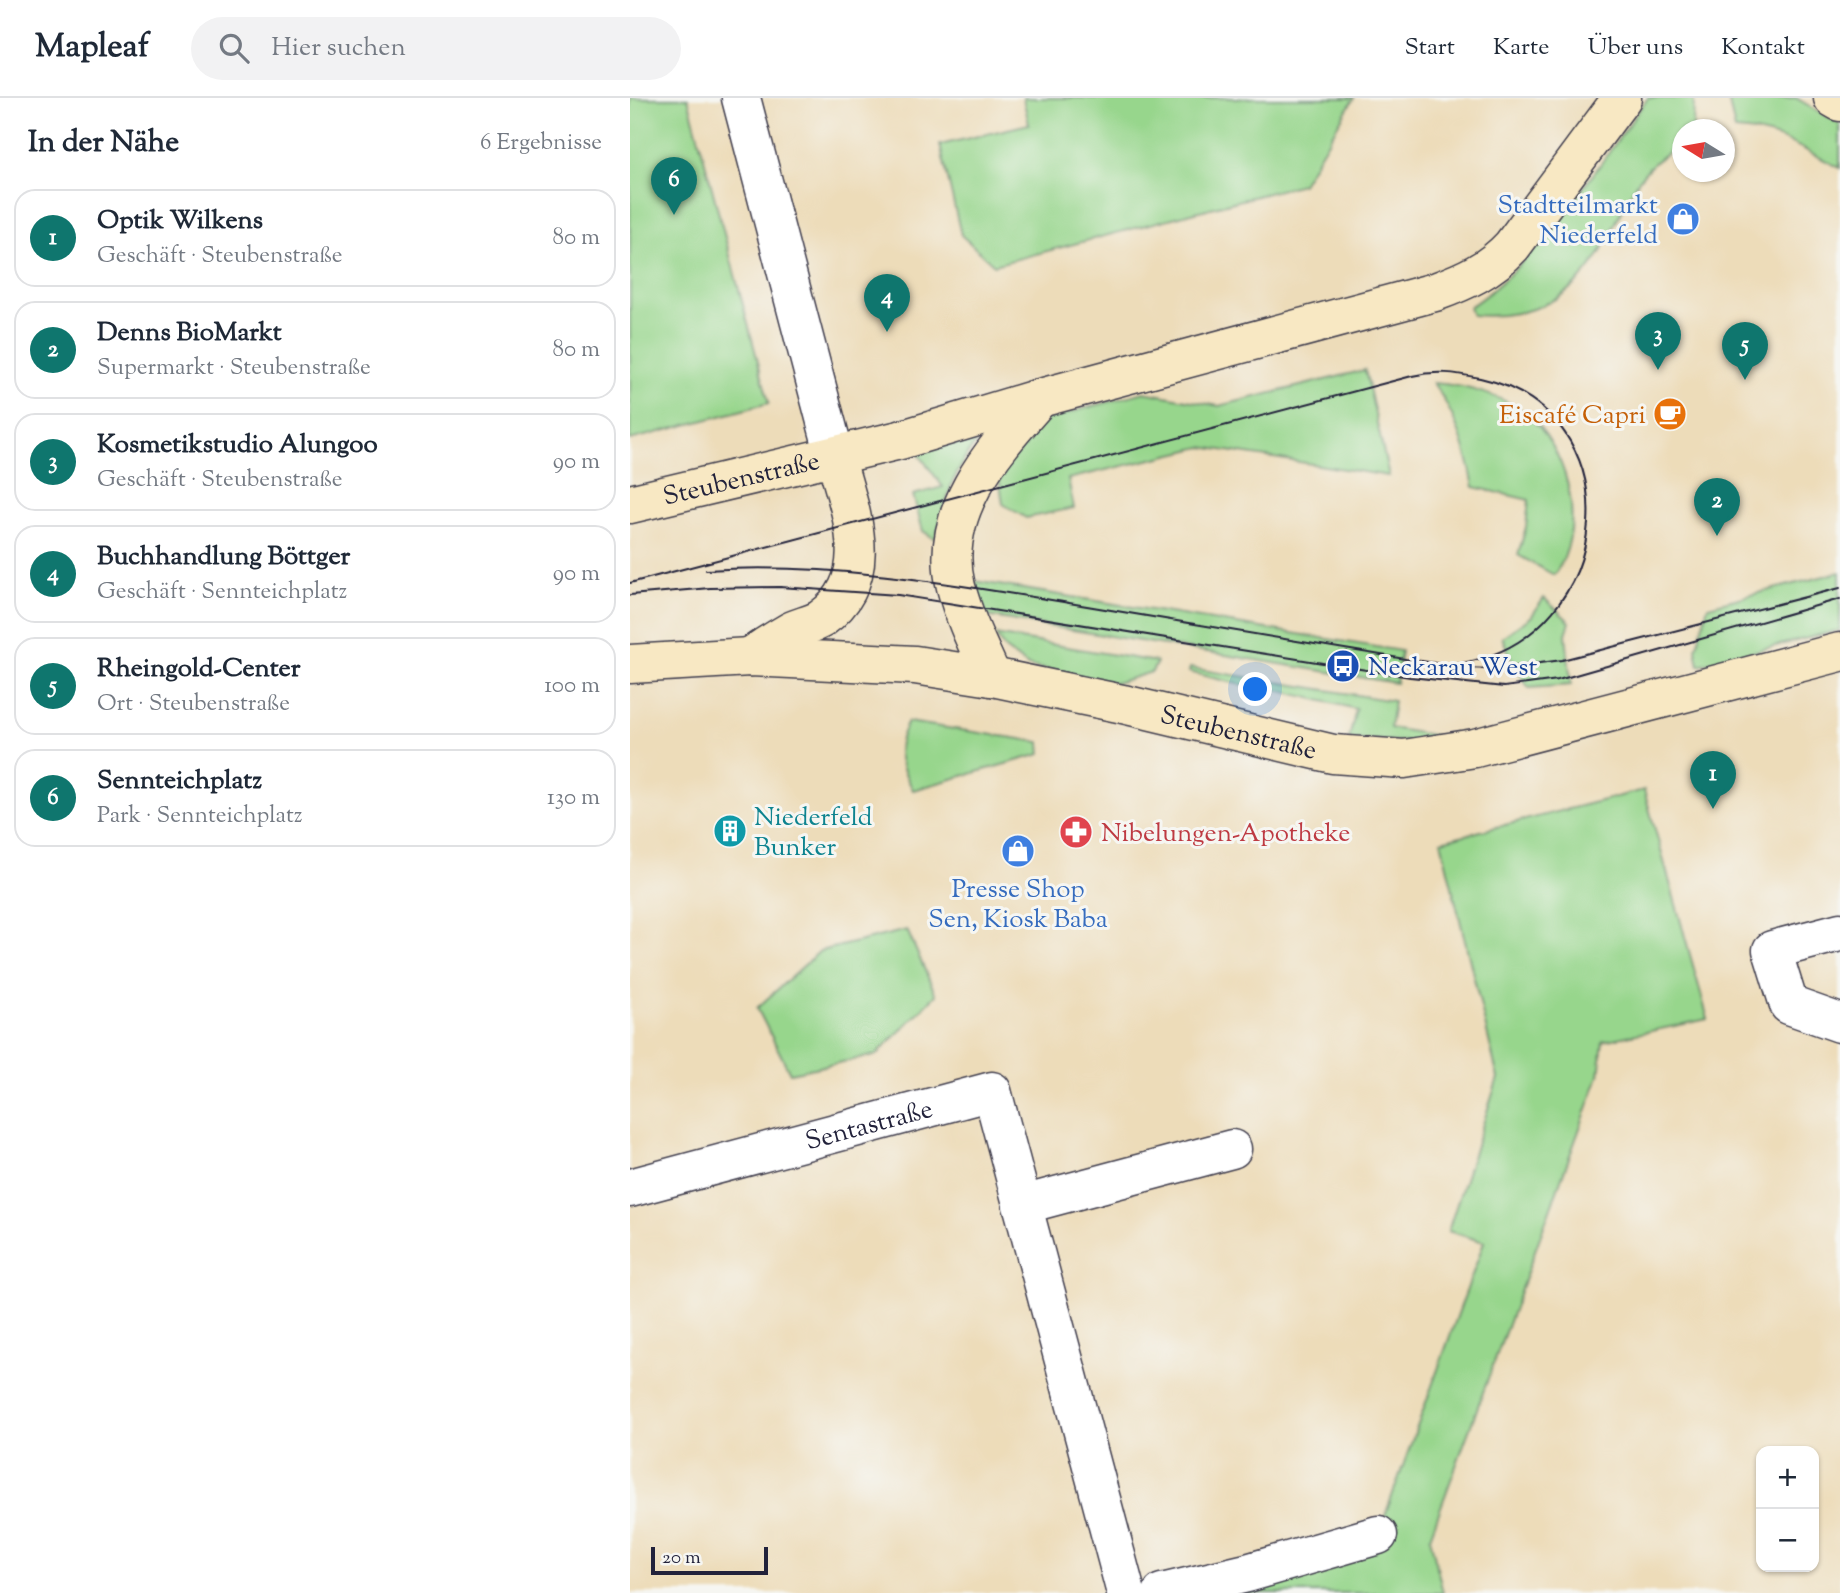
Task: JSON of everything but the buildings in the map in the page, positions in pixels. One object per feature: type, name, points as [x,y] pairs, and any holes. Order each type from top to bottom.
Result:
[{"type":"street","points":[[741,98],[803,340],[856,530],[857,562],[850,582],[839,600],[821,619],[793,630],[750,657]]},
{"type":"street","name":"Steubenstraße","points":[[630,503],[835,456],[1040,398],[1326,323],[1435,292],[1473,278],[1501,258],[1512,246],[1622,98]]},
{"type":"street","points":[[1833,98],[1840,102]]},
{"type":"street","points":[[992,677],[955,585],[953,554],[957,529],[966,497],[984,462],[1040,398]]},
{"type":"street","name":"Steubenstraße","points":[[630,664],[750,657],[915,665],[992,677],[1333,754],[1404,759],[1475,748],[1840,652]]},
{"type":"street","points":[[1840,932],[1772,950],[1788,1005],[1840,1023]]},
{"type":"street","name":"Sentastraße","points":[[630,1188],[992,1091],[1126,1593]]},
{"type":"street","points":[[1021,1205],[1232,1149]]},
{"type":"street","points":[[1162,1593],[1247,1573],[1378,1535]]},
{"type":"green space","points":[[630,98],[688,98],[769,403],[630,440]]},
{"type":"green space","points":[[1023,98],[1354,98],[1302,184],[994,265],[961,235],[940,145],[1029,124]]},
{"type":"green space","points":[[1648,98],[1694,98],[1693,119],[1672,119],[1672,150],[1643,174],[1594,263],[1581,279],[1550,302],[1533,309],[1494,316],[1472,315],[1469,307],[1519,265],[1588,182]]},
{"type":"green space","points":[[1728,98],[1796,98],[1840,124],[1840,168],[1778,138],[1735,130],[1735,119],[1733,119]]},
{"type":"green space","points":[[1365,370],[1389,476],[1202,447],[1068,479],[1074,508],[1026,518],[1003,504],[999,477],[1040,421],[1144,392],[1219,406]]},
{"type":"green space","points":[[1433,383],[1458,386],[1500,399],[1524,412],[1546,435],[1565,474],[1572,516],[1564,557],[1554,575],[1518,555],[1526,527],[1529,500],[1474,487],[1459,432]]},
{"type":"green space","points":[[979,434],[981,437],[968,453],[952,483],[935,539],[923,531],[913,495],[943,487],[915,449]]},
{"type":"green space","points":[[1840,572],[1840,630],[1699,665],[1696,649],[1708,606]]},
{"type":"green space","points":[[975,581],[1401,651],[1396,683],[986,616]]},
{"type":"green space","points":[[1544,598],[1570,622],[1566,634],[1571,685],[1529,688],[1515,667],[1502,637],[1531,617]]},
{"type":"green space","points":[[995,635],[1157,662],[1152,672],[1116,683],[1028,666],[1005,649]]},
{"type":"green space","points":[[1190,668],[1394,701],[1390,728],[1444,737],[1416,742],[1349,739],[1356,709],[1189,672]]},
{"type":"green space","points":[[908,722],[1040,742],[1041,754],[913,790],[904,772],[899,749]]},
{"type":"green space","points":[[1644,790],[1708,1019],[1603,1041],[1599,1076],[1430,1537],[1443,1593],[1225,1593],[1378,1535],[1484,1242],[1448,1231],[1498,1078],[1441,841]]},
{"type":"green space","points":[[907,930],[936,995],[876,1055],[790,1073],[757,1008],[820,951]]},
{"type":"tram line","points":[[630,583],[1412,376],[1446,373],[1480,378],[1530,399],[1565,433],[1584,476],[1588,523],[1577,570],[1553,612],[1514,644],[1462,663],[1444,664],[1415,660]]},
{"type":"tram line","points":[[706,570],[797,569],[888,576],[1423,662]]},
{"type":"tram line","points":[[630,595],[710,588],[780,587],[898,595],[1410,677],[1504,687],[1558,680],[1840,599]]},
{"type":"tram line","points":[[1462,668],[1495,669],[1562,660],[1840,588]]},
{"type":"place","name":"Sennteichplatz","points":[[674,215]]},
{"type":"place","name":"Stadtteilmarkt Niederfeld","points":[[1683,219]]},
{"type":"place","name":"Buchhandlung Böttger","points":[[887,332]]},
{"type":"place","name":"Kosmetikstudio Alungoo","points":[[1658,370]]},
{"type":"place","name":"Rheingold-Center","points":[[1745,380]]},
{"type":"place","name":"Eiscafé Capri","points":[[1670,414]]},
{"type":"place","name":"Denns BioMarkt","points":[[1717,536]]},
{"type":"place","name":"Neckarau West","points":[[1343,666]]},
{"type":"place","name":"Optik Wilkens","points":[[1713,809]]},
{"type":"place","name":"Niederfeld Bunker","points":[[730,831]]},
{"type":"place","name":"Nibelungen-Apotheke","points":[[1076,832]]},
{"type":"place","name":"Presse Shop Sen, Kiosk Baba","points":[[1018,851]]}]
